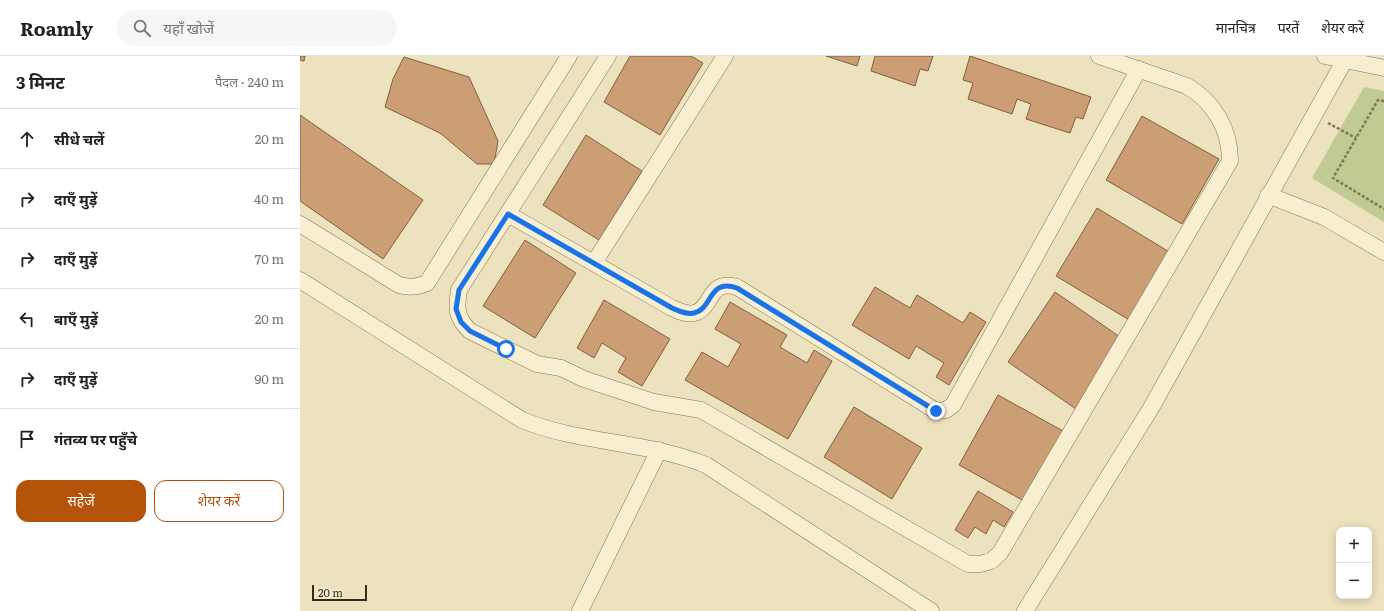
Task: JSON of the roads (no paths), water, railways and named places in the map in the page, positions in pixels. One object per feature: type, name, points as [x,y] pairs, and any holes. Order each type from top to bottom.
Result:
[{"type":"street","points":[[300,224],[399,285],[408,288],[418,287],[427,283],[568,56]]},
{"type":"street","points":[[608,56],[459,290],[456,309],[461,322],[470,331],[537,364],[561,368],[584,379],[654,402],[701,410],[968,564],[980,564],[991,561],[1000,553],[1230,162],[1228,138],[1215,110],[1207,101],[1187,86],[1099,56]]},
{"type":"street","points":[[594,263],[725,56]]},
{"type":"street","points":[[1326,56],[1346,58],[1384,68]]},
{"type":"street","points":[[1025,611],[1151,408],[1268,195],[1346,58]]},
{"type":"street","points":[[508,214],[672,308],[684,313],[694,314],[701,310],[715,290],[722,286],[730,285],[737,288],[936,411],[946,410],[953,405],[1139,69]]},
{"type":"street","points":[[1268,195],[1324,218],[1384,252]]},
{"type":"street","points":[[300,280],[522,420],[544,429],[659,450],[686,457],[706,465],[931,611]]},
{"type":"street","points":[[580,611],[659,450]]}]
